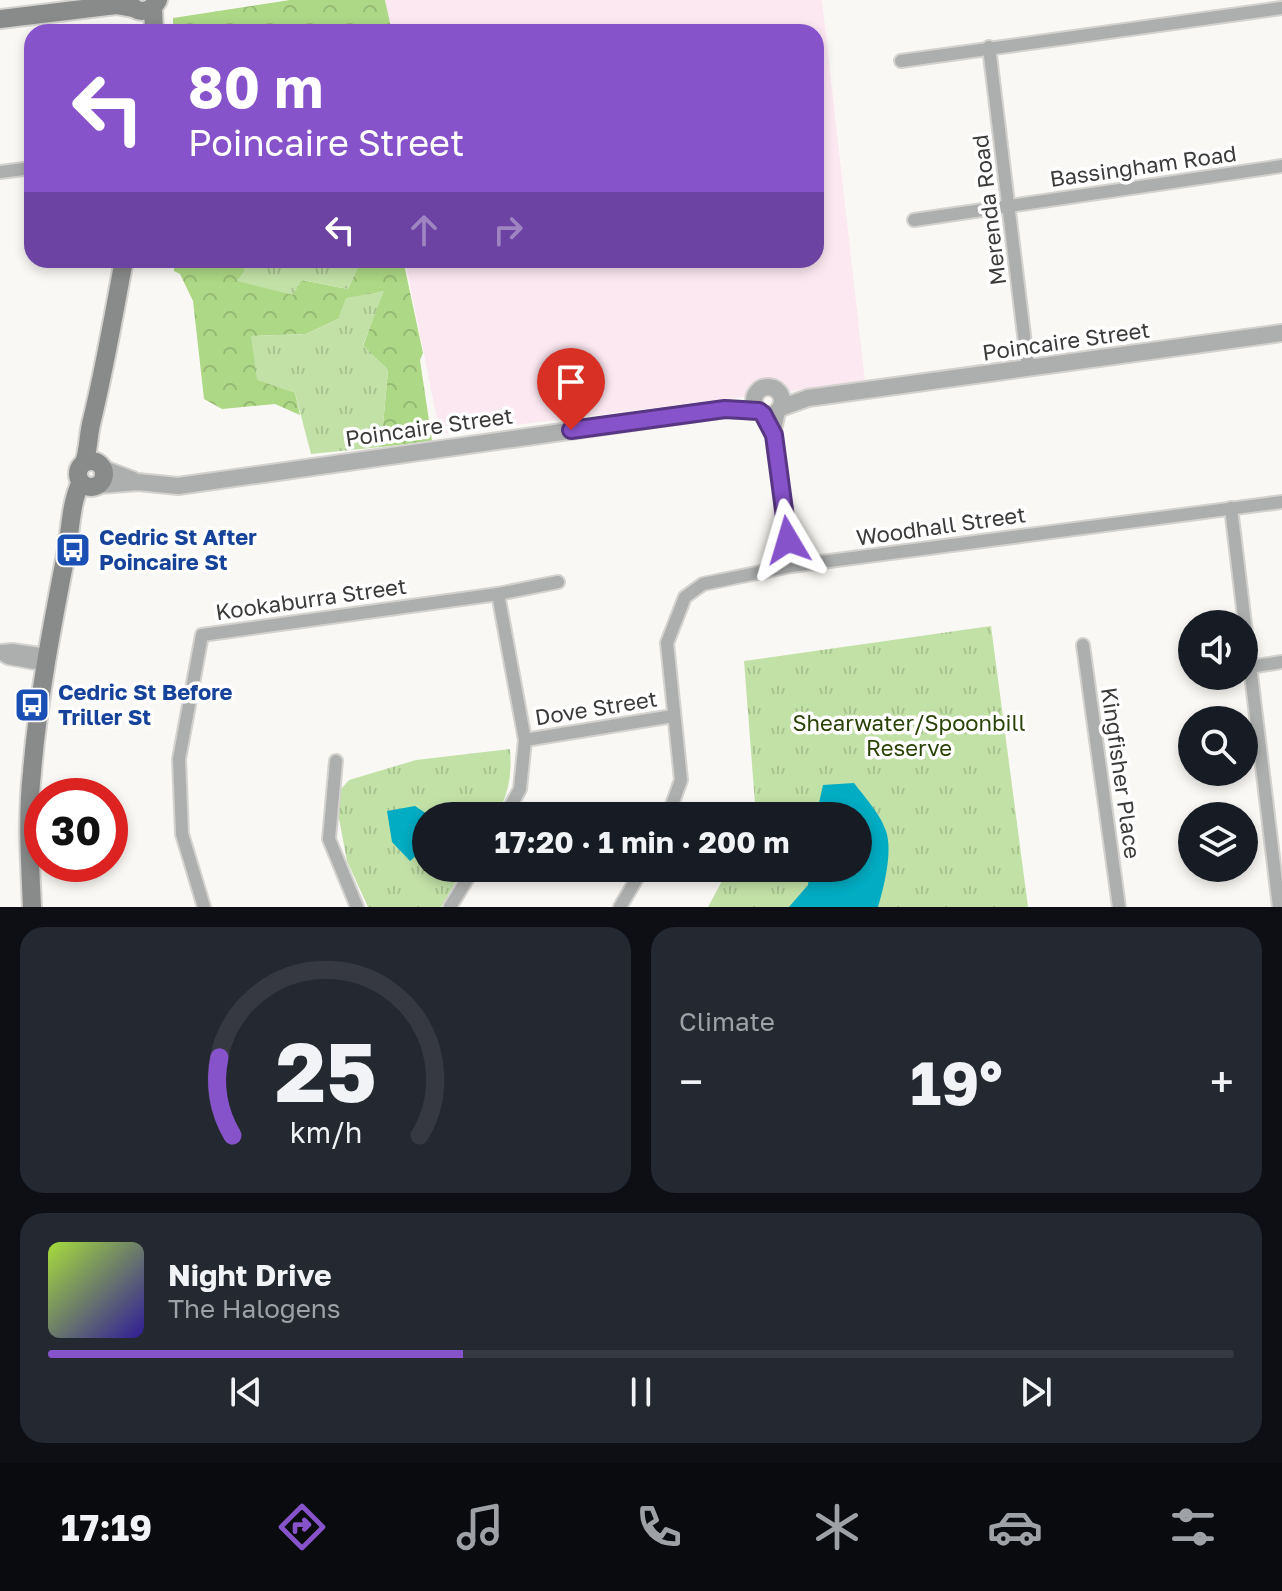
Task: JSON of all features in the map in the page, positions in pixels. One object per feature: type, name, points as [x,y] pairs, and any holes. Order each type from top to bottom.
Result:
[{"type":"main road","points":[[0,11],[85,0]]},
{"type":"main road","points":[[0,19],[147,4]]},
{"type":"main road","points":[[145,24],[147,4]]},
{"type":"main road","points":[[147,4],[152,24]]},
{"type":"main road","points":[[32,907],[29,855],[32,772],[46,660],[71,531],[93,475],[97,403],[122,268]]},
{"type":"street","points":[[901,61],[1282,8]]},
{"type":"street","name":"Merenda Road","points":[[989,47],[1028,368]]},
{"type":"street","name":"Bassingham Road","points":[[914,220],[1282,166]]},
{"type":"street","points":[[0,172],[24,169]]},
{"type":"street","name":"Poincaire Street","points":[[93,475],[178,486],[725,409],[772,407],[808,398],[1282,333]]},
{"type":"street","name":"Poincaire Street","points":[[725,409],[758,392],[755,401],[772,407]]},
{"type":"street","points":[[772,407],[791,566]]},
{"type":"street","name":"Woodhall Street","points":[[673,802],[681,780],[667,643],[685,597],[703,584],[791,566],[1282,502]]},
{"type":"street","points":[[1231,508],[1243,610]]},
{"type":"street","name":"Kookaburra Street","points":[[204,907],[182,834],[179,759],[202,635],[498,594],[558,582]]},
{"type":"street","points":[[498,594],[525,740],[520,789],[513,802]]},
{"type":"street","name":"Kingfisher Place","points":[[1083,645],[1119,907]]},
{"type":"street","points":[[0,652],[8,658],[46,660]]},
{"type":"street","points":[[1258,666],[1282,662]]},
{"type":"street","points":[[1253,690],[1275,822],[1279,907]]},
{"type":"street","name":"Dove Street","points":[[525,740],[673,716]]},
{"type":"street","points":[[336,761],[329,839],[357,907]]},
{"type":"street","points":[[450,907],[465,882]]},
{"type":"street","points":[[620,907],[635,882]]},
{"type":"shaded area","points":[[385,0],[822,0],[865,382],[440,434],[407,268],[824,268],[824,24],[390,24]]},
{"type":"green space","points":[[290,0],[385,0],[390,24],[173,24],[173,18]]},
{"type":"green space","points":[[174,268],[244,268],[238,280],[302,280],[348,289],[357,268],[405,268],[423,353],[420,360],[432,441],[381,447],[388,370],[363,346],[383,291],[338,319],[306,334],[251,336],[295,393],[300,415],[275,404],[222,409],[204,399],[193,301],[180,274]]},
{"type":"green space","points":[[244,268],[357,268],[348,289],[302,280],[293,295],[237,281]]},
{"type":"green space","points":[[384,291],[363,345],[388,370],[381,447],[311,454],[295,393],[257,380],[251,336],[306,334],[338,319],[346,298]]},
{"type":"green space","name":"Shearwater/Spoonbill Reserve","points":[[991,626],[1028,907],[708,907],[721,882],[872,882],[872,802],[755,802],[744,661]]},
{"type":"green space","points":[[510,749],[509,784],[504,800],[412,802],[412,882],[456,882],[441,907],[368,907],[347,861],[337,808],[341,789],[349,780],[416,760]]},
{"type":"water","points":[[854,783],[869,802],[819,802],[823,785]]},
{"type":"water","points":[[872,806],[886,831],[889,848],[878,907],[789,907],[808,882],[872,882]]},
{"type":"water","points":[[412,807],[410,861],[392,842],[387,811]]},
{"type":"place","name":"Cedric St After Poincaire St","points":[[73,550]]},
{"type":"place","name":"Cedric St Before Triller St","points":[[32,705]]},
{"type":"route","points":[[571,430],[725,409],[759,411],[774,435],[788,540]]}]
